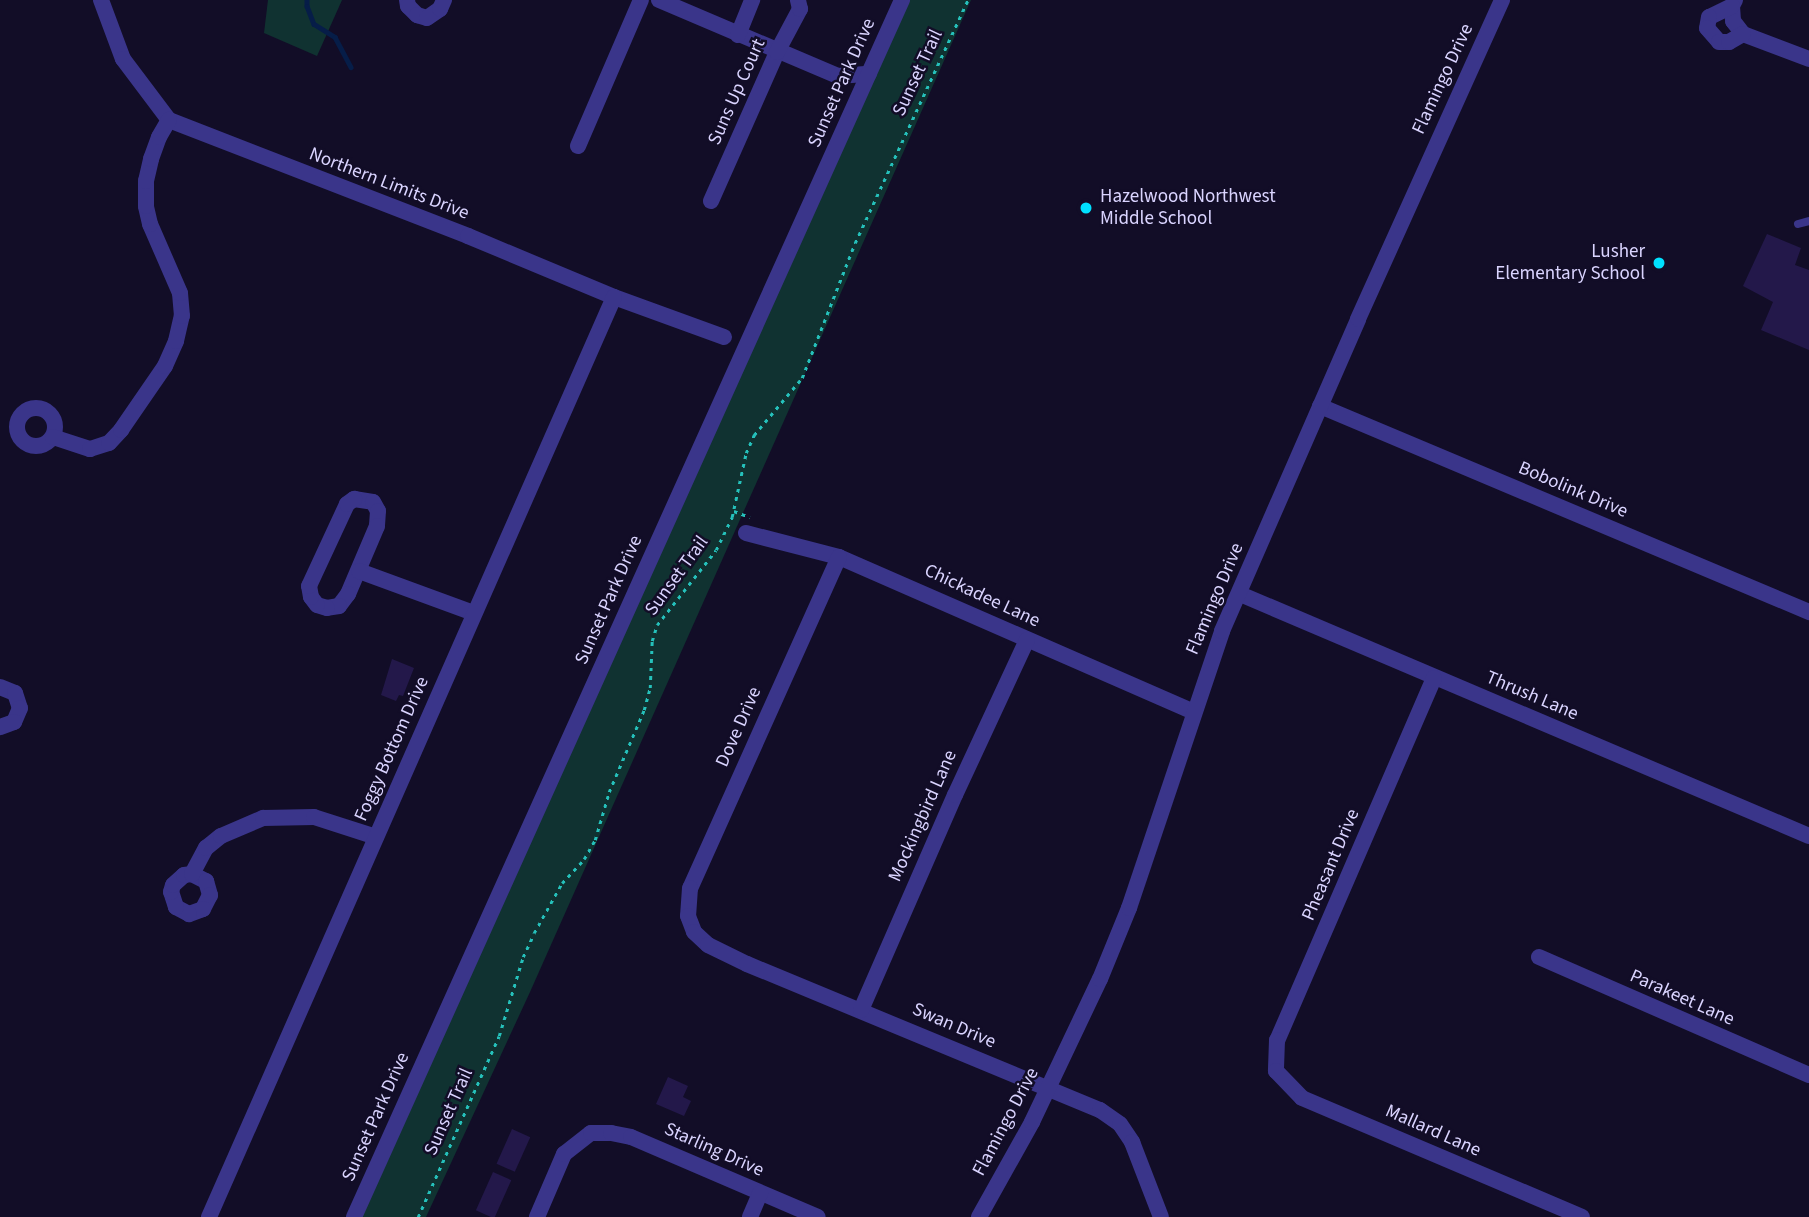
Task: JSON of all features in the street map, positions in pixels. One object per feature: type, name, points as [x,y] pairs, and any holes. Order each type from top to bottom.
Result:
[{"type":"street","points":[[52,437],[90,449],[108,443],[121,430],[166,366],[182,316],[180,293],[150,224],[146,206],[146,181],[151,159],[169,120],[123,59],[101,0]]},
{"type":"street","points":[[407,0],[408,6],[417,15],[427,18],[440,9],[444,0]]},
{"type":"street","points":[[578,146],[641,0]]},
{"type":"street","points":[[659,0],[838,76],[869,74]]},
{"type":"street","name":"Suns Up Court","points":[[738,35],[752,0]]},
{"type":"street","name":"Suns Up Court","points":[[711,201],[777,52],[800,9],[798,0]]},
{"type":"street","name":"Sunset Park Drive","points":[[354,1217],[902,0]]},
{"type":"street","name":"Flamingo Drive","points":[[979,1217],[1048,1088],[1100,979],[1129,908],[1222,631],[1502,0]]},
{"type":"street","points":[[1736,15],[1809,59]]},
{"type":"street","name":"Northern Limits Drive","points":[[169,120],[468,236],[614,297],[724,337]]},
{"type":"street","name":"Foggy Bottom Drive","points":[[209,1217],[376,837],[429,724],[474,614],[614,297]]},
{"type":"street","name":"Bobolink Drive","points":[[1320,406],[1809,612]]},
{"type":"street","points":[[354,499],[373,502],[378,512],[377,526],[359,571],[339,606],[327,608],[317,605],[311,597],[309,586],[347,504],[354,499]]},
{"type":"street","name":"Chickadee Lane","points":[[746,533],[839,557],[1194,712]]},
{"type":"street","name":"Dove Drive","points":[[688,916],[690,888],[839,557]]},
{"type":"street","points":[[359,571],[474,614]]},
{"type":"street","name":"Thrush Lane","points":[[1240,594],[1809,836]]},
{"type":"street","name":"Mockingbird Lane","points":[[861,1010],[955,795],[1027,640]]},
{"type":"street","name":"Pheasant Drive","points":[[1276,1071],[1277,1040],[1434,678]]},
{"type":"street","points":[[0,687],[15,694],[20,708],[14,722],[0,727]]},
{"type":"street","points":[[192,874],[206,848],[221,836],[262,818],[314,817],[376,837]]},
{"type":"street","name":"Swan Drive","points":[[688,916],[694,932],[708,945],[1100,1110],[1120,1124],[1132,1142],[1161,1217]]},
{"type":"street","name":"Parakeet Lane","points":[[1539,957],[1809,1075]]},
{"type":"street","name":"Mallard Lane","points":[[1276,1071],[1302,1098],[1582,1217]]},
{"type":"street","name":"Starling Drive","points":[[537,1217],[564,1154],[591,1133],[631,1136],[818,1217]]},
{"type":"street","points":[[750,1217],[760,1193]]},
{"type":"lane","points":[[1798,224],[1809,222]]},
{"type":"path","name":"Sunset Trail","points":[[418,1217],[499,1036],[523,957],[534,933],[562,883],[584,859],[595,840],[609,792],[644,710],[650,688],[652,642],[657,625],[716,550],[732,517],[746,453],[754,435],[802,378],[855,243],[968,0]]},
{"type":"green space","points":[[268,0],[342,0],[317,56],[264,33]]},
{"type":"green space","points":[[909,0],[971,0],[530,992],[426,1217],[361,1217]]},
{"type":"building","points":[[1767,234],[1801,248],[1795,265],[1809,270],[1809,350],[1761,330],[1773,302],[1743,286]]},
{"type":"building","points":[[392,659],[414,668],[403,696],[399,695],[396,701],[381,695]]},
{"type":"building","points":[[668,1077],[688,1086],[683,1097],[691,1101],[684,1116],[656,1104]]},
{"type":"building","points":[[512,1129],[530,1137],[515,1172],[497,1164]]},
{"type":"building","points":[[493,1172],[511,1180],[495,1217],[476,1210]]},
{"type":"waterway","points":[[307,0],[314,24],[335,37],[351,67]]},
{"type":"place","name":"Hazelwood Northwest Middle School","points":[[1086,208]]},
{"type":"place","name":"Lusher Elementary School","points":[[1659,263]]}]
